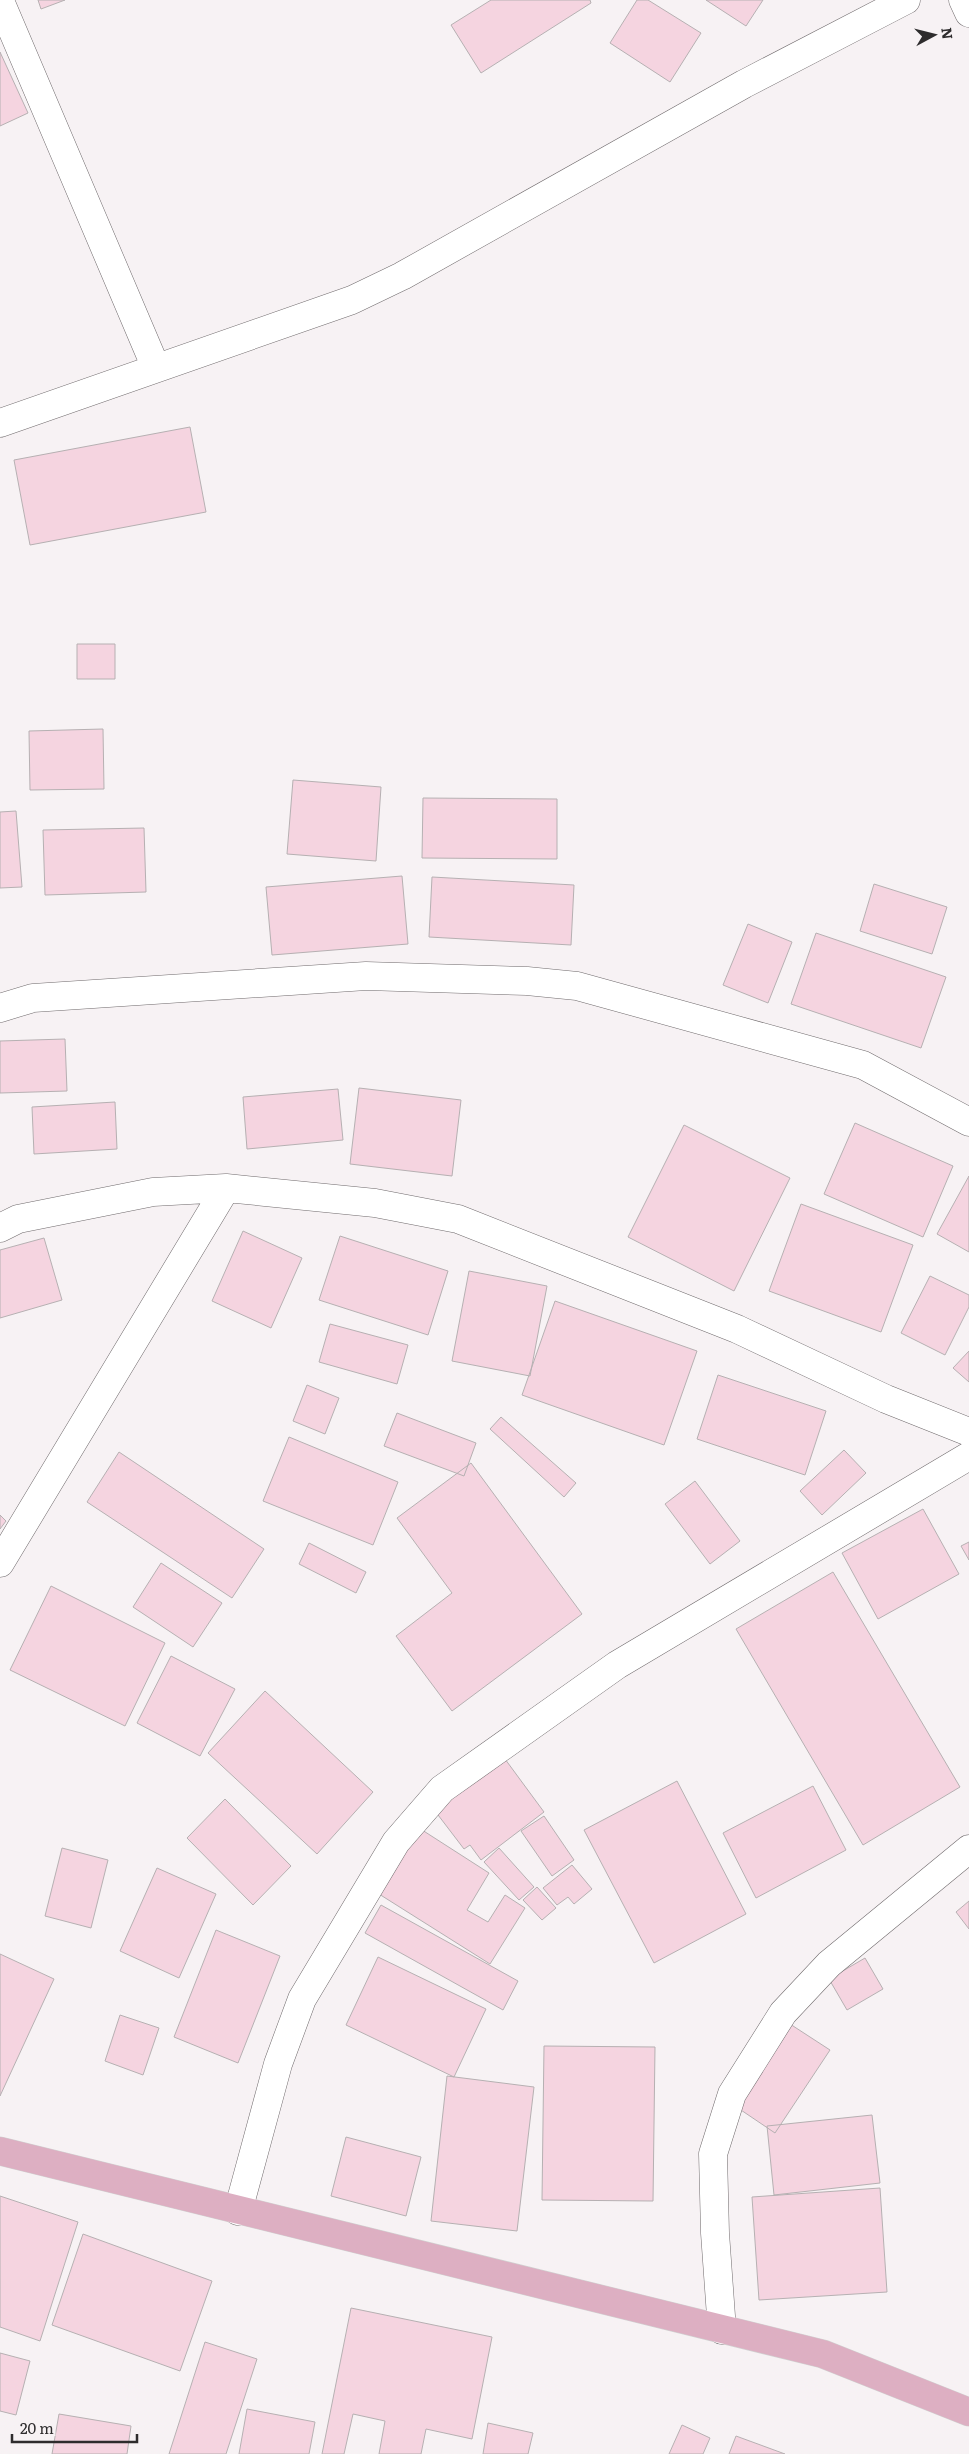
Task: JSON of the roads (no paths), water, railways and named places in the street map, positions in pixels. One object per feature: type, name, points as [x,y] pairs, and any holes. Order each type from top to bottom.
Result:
[{"type":"main road","points":[[0,2151],[823,2354],[969,2412]]},
{"type":"street","points":[[0,423],[352,300],[402,276],[744,84],[906,0]]},
{"type":"street","points":[[963,0],[969,13]]},
{"type":"street","points":[[0,1],[156,368]]},
{"type":"street","points":[[0,1008],[33,998],[366,976],[527,981],[577,986],[864,1065],[969,1122]]},
{"type":"street","points":[[0,1228],[18,1219],[153,1192],[226,1188],[375,1202],[458,1219],[737,1329],[886,1399],[969,1432]]},
{"type":"street","points":[[0,1563],[226,1188]]},
{"type":"street","points":[[238,2211],[278,2064],[302,2000],[396,1842],[442,1790],[617,1665],[969,1456]]},
{"type":"street","points":[[722,2330],[715,2234],[713,2154],[732,2094],[783,2014],[830,1964],[969,1849]]}]
